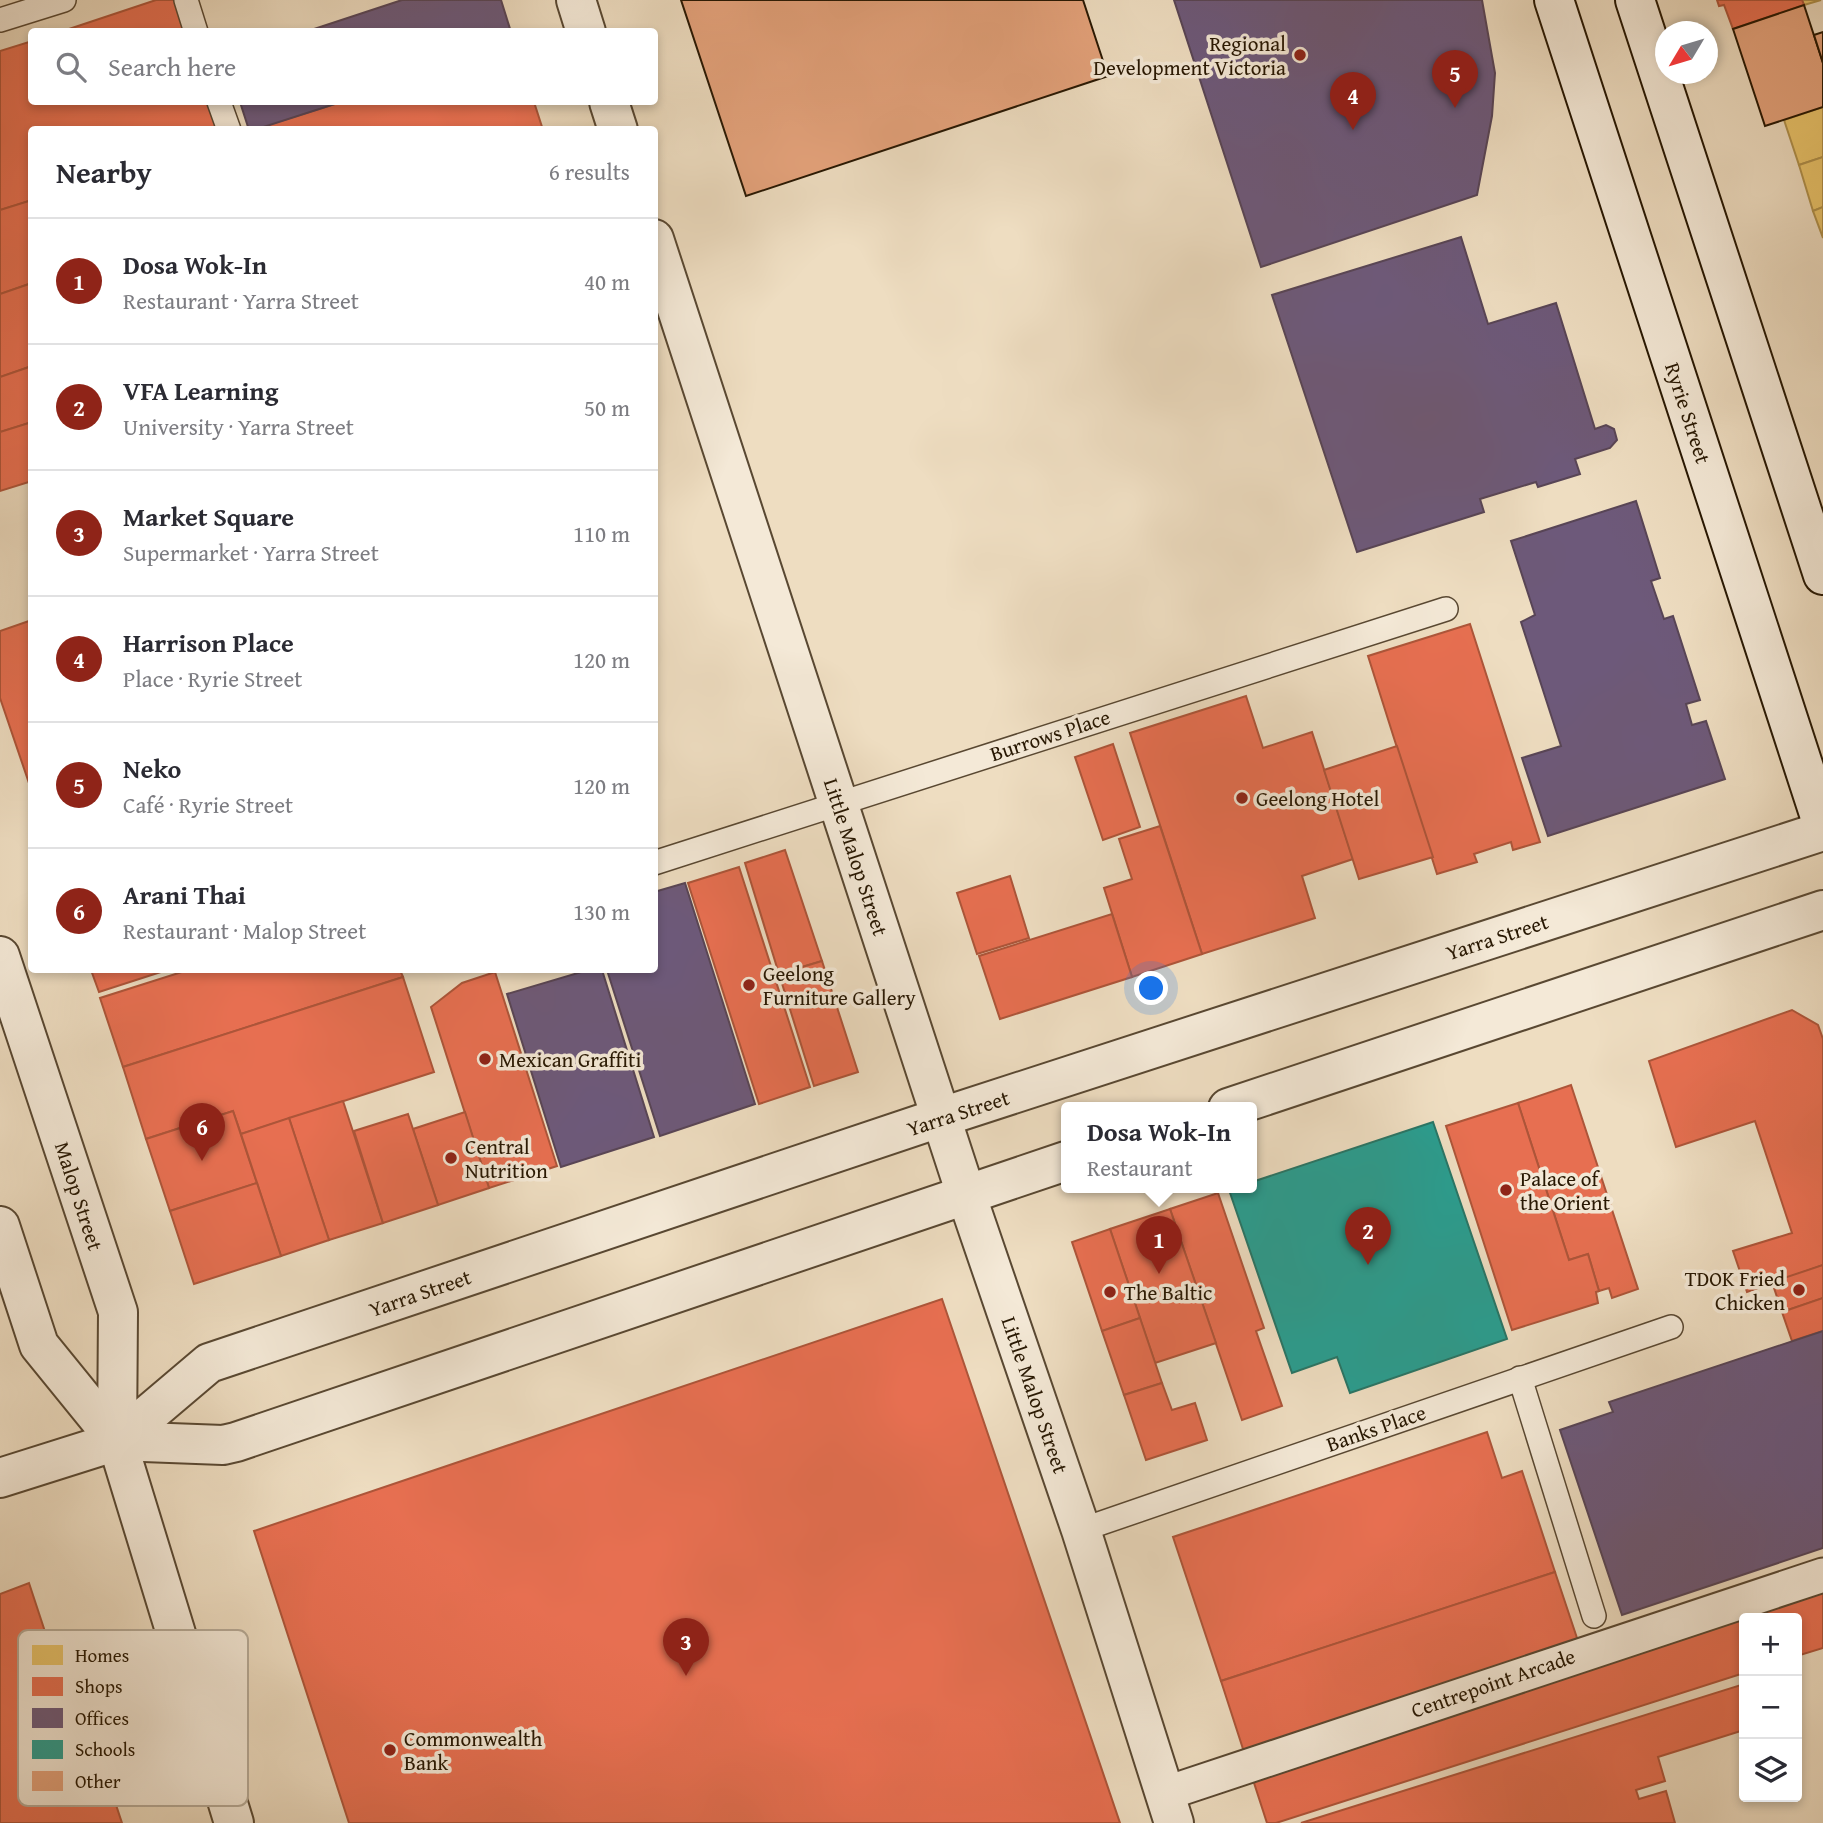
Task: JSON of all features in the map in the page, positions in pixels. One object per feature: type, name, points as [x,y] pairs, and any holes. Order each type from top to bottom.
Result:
[{"type":"street","points":[[576,0],[585,28]]},
{"type":"street","name":"Ryrie Street","points":[[1553,0],[1823,829]]},
{"type":"street","points":[[1634,0],[1823,575]]},
{"type":"street","points":[[610,105],[617,126]]},
{"type":"street","name":"Little Malop Street","points":[[658,257],[966,1194],[1080,1530],[1169,1808]]},
{"type":"street","name":"Yarra Street","points":[[117,1441],[209,1363],[942,1117],[1823,829]]},
{"type":"street","points":[[1246,1102],[1823,910]]},
{"type":"street","name":"Malop Street","points":[[2,967],[118,1312],[117,1441],[175,1630]]},
{"type":"street","name":"Yarra Street","points":[[0,1478],[117,1441],[223,1445],[236,1442],[1061,1163]]},
{"type":"street","name":"Malop Street","points":[[0,1226],[39,1345],[117,1441]]},
{"type":"street","name":"Centrepoint Arcade","points":[[1169,1808],[1823,1575]]},
{"type":"street","name":"Malop Street","points":[[229,1806],[234,1823]]},
{"type":"lane","points":[[0,20],[64,0]]},
{"type":"lane","points":[[186,0],[195,28]]},
{"type":"lane","points":[[220,105],[228,126]]},
{"type":"lane","name":"Burrows Place","points":[[658,862],[1446,609]]},
{"type":"lane","name":"Banks Place","points":[[1080,1530],[1671,1327]]},
{"type":"lane","points":[[1520,1378],[1594,1616]]},
{"type":"building: Homes","points":[[1802,0],[1821,0],[1804,5]]},
{"type":"building: Homes","points":[[1823,107],[1823,157],[1799,165],[1784,120]]},
{"type":"building: Homes","points":[[1823,157],[1823,207],[1813,211],[1799,165]]},
{"type":"building: Homes","points":[[1823,207],[1823,238],[1813,211]]},
{"type":"building: Shops","points":[[156,0],[175,0],[184,28],[72,28]]},
{"type":"building: Shops","points":[[1717,0],[1802,0],[1804,5],[1733,29],[1724,5],[1719,6]]},
{"type":"building: Shops","points":[[28,42],[28,105],[209,105],[216,126],[28,126],[28,201],[0,210],[0,51]]},
{"type":"building: Shops","points":[[331,105],[535,105],[542,126],[265,126]]},
{"type":"building: Shops","points":[[28,201],[28,284],[0,294],[0,210]]},
{"type":"building: Shops","points":[[28,284],[28,367],[0,377],[0,294]]},
{"type":"building: Shops","points":[[28,367],[28,423],[0,432],[0,377]]},
{"type":"building: Shops","points":[[28,423],[28,482],[0,491],[0,432]]},
{"type":"building: Shops","points":[[28,621],[28,780],[0,698],[0,631]]},
{"type":"building: Shops","points":[[1470,624],[1540,842],[1513,850],[1511,842],[1474,854],[1477,862],[1437,874],[1368,656]]},
{"type":"building: Shops","name":"Geelong Hotel","points":[[1246,696],[1263,748],[1312,732],[1353,859],[1302,876],[1315,918],[1202,954],[1130,733]]},
{"type":"building: Shops","points":[[1113,744],[1140,827],[1103,840],[1075,757]]},
{"type":"building: Shops","points":[[1397,746],[1433,857],[1359,879],[1324,770]]},
{"type":"building: Shops","points":[[1160,826],[1202,954],[1132,977],[1104,888],[1132,879],[1119,839]]},
{"type":"building: Shops","points":[[785,850],[822,961],[779,974],[745,863]]},
{"type":"building: Shops","name":"Geelong Furniture Gallery","points":[[739,867],[810,1087],[759,1104],[688,883]]},
{"type":"building: Shops","points":[[1010,876],[1029,938],[977,954],[957,893]]},
{"type":"building: Shops","points":[[1112,914],[1132,977],[1000,1019],[979,956]]},
{"type":"building: Shops","points":[[822,961],[858,1072],[814,1086],[779,974]]},
{"type":"building: Shops","points":[[92,973],[158,973],[99,992]]},
{"type":"building: Shops","points":[[179,973],[401,973],[403,977],[123,1067],[100,998]]},
{"type":"building: Shops","name":"Mexican Graffiti","points":[[495,973],[557,1166],[489,1188],[431,1007],[462,983]]},
{"type":"building: Shops","points":[[403,977],[434,1072],[241,1134],[233,1111],[146,1139],[123,1067]]},
{"type":"building: Shops","points":[[1792,1010],[1818,1025],[1823,1039],[1823,1265],[1747,1292],[1733,1251],[1792,1233],[1755,1121],[1676,1147],[1649,1061]]},
{"type":"building: Shops","points":[[1571,1085],[1638,1289],[1612,1298],[1609,1288],[1599,1291],[1588,1254],[1569,1260],[1518,1103]]},
{"type":"building: Shops","points":[[343,1101],[383,1223],[329,1240],[289,1118]]},
{"type":"building: Shops","name":"Palace of the Orient","points":[[1518,1103],[1569,1260],[1588,1254],[1599,1291],[1596,1292],[1598,1303],[1512,1330],[1446,1126]]},
{"type":"building: Shops","points":[[233,1111],[257,1183],[170,1211],[146,1139]]},
{"type":"building: Shops","name":"Central Nutrition","points":[[465,1112],[489,1188],[438,1205],[413,1129]]},
{"type":"building: Shops","points":[[408,1114],[438,1205],[383,1223],[354,1131]]},
{"type":"building: Shops","points":[[289,1118],[329,1240],[281,1256],[241,1134]]},
{"type":"building: Shops","points":[[257,1183],[281,1256],[194,1284],[170,1211]]},
{"type":"building: Shops","points":[[1218,1193],[1264,1328],[1256,1331],[1282,1406],[1242,1420],[1170,1209]]},
{"type":"building: Shops","points":[[1170,1209],[1216,1343],[1155,1363],[1110,1229]]},
{"type":"building: Shops","name":"The Baltic","points":[[1110,1229],[1140,1318],[1102,1331],[1072,1242]]},
{"type":"building: Shops","name":"TDOK Fried Chicken","points":[[1823,1265],[1823,1298],[1782,1312],[1772,1282]]},
{"type":"building: Shops","points":[[1823,1298],[1823,1331],[1792,1341],[1782,1312]]},
{"type":"building: Shops","points":[[942,1299],[1120,1823],[349,1823],[254,1531]]},
{"type":"building: Shops","points":[[1140,1318],[1162,1383],[1124,1395],[1102,1331]]},
{"type":"building: Shops","points":[[1162,1383],[1172,1410],[1195,1403],[1207,1440],[1146,1460],[1124,1395]]},
{"type":"building: Shops","points":[[1487,1432],[1502,1478],[1522,1471],[1555,1572],[1221,1681],[1173,1537]]},
{"type":"building: Shops","points":[[1555,1572],[1582,1653],[1823,1576],[1823,1648],[1802,1654],[1802,1613],[1739,1613],[1739,1675],[1276,1823],[1267,1823],[1221,1681]]},
{"type":"building: Shops","points":[[29,1583],[44,1630],[18,1630],[18,1806],[116,1806],[122,1823],[0,1823],[0,1594]]},
{"type":"building: Shops","points":[[1739,1686],[1739,1732],[1658,1757],[1665,1781],[1636,1790],[1639,1799],[1666,1791],[1675,1823],[1301,1823]]},
{"type":"building: Offices","points":[[402,0],[501,0],[510,28],[317,28]]},
{"type":"building: Offices","points":[[1174,0],[1482,0],[1495,73],[1492,116],[1477,195],[1261,267]]},
{"type":"building: Offices","points":[[241,105],[332,105],[266,126],[248,126]]},
{"type":"building: Offices","points":[[1461,237],[1488,324],[1556,303],[1595,429],[1606,425],[1614,429],[1617,440],[1610,448],[1575,459],[1580,474],[1538,487],[1536,482],[1480,499],[1484,512],[1357,552],[1272,295]]},
{"type":"building: Offices","points":[[1636,501],[1660,578],[1651,581],[1664,619],[1673,616],[1700,700],[1686,704],[1692,725],[1706,721],[1725,779],[1548,836],[1522,758],[1561,746],[1521,622],[1535,615],[1511,541]]},
{"type":"building: Offices","points":[[685,883],[755,1104],[660,1136],[608,973],[658,973],[658,891]]},
{"type":"building: Offices","points":[[578,973],[603,973],[654,1137],[561,1167],[507,994]]},
{"type":"building: Offices","points":[[1823,1331],[1823,1548],[1622,1615],[1560,1430],[1613,1412],[1609,1402]]},
{"type":"building: Schools","points":[[1433,1122],[1507,1339],[1350,1393],[1337,1357],[1292,1373],[1230,1193],[1257,1193],[1257,1180]]},
{"type":"building: Other","points":[[681,0],[1083,0],[1108,76],[746,196]]},
{"type":"building: Other","points":[[1804,5],[1823,63],[1823,107],[1765,126],[1733,29]]},
{"type":"building: Other","points":[[1823,32],[1823,63],[1814,35]]},
{"type":"place","name":"Regional Development Victoria","points":[[1300,55]]},
{"type":"place","name":"Neko","points":[[1455,108]]},
{"type":"place","name":"Harrison Place","points":[[1353,130]]},
{"type":"place","name":"Geelong Hotel","points":[[1242,798]]},
{"type":"place","name":"Geelong Furniture Gallery","points":[[749,985]]},
{"type":"place","name":"Mexican Graffiti","points":[[485,1059]]},
{"type":"place","name":"Central Nutrition","points":[[451,1158]]},
{"type":"place","name":"Arani Thai","points":[[202,1161]]},
{"type":"place","name":"Palace of the Orient","points":[[1506,1190]]},
{"type":"place","name":"VFA Learning","points":[[1368,1265]]},
{"type":"place","name":"Dosa Wok-In","points":[[1159,1274]]},
{"type":"place","name":"TDOK Fried Chicken","points":[[1799,1290]]},
{"type":"place","name":"The Baltic","points":[[1110,1292]]},
{"type":"place","name":"Market Square","points":[[686,1676]]},
{"type":"place","name":"Commonwealth Bank","points":[[390,1750]]}]
